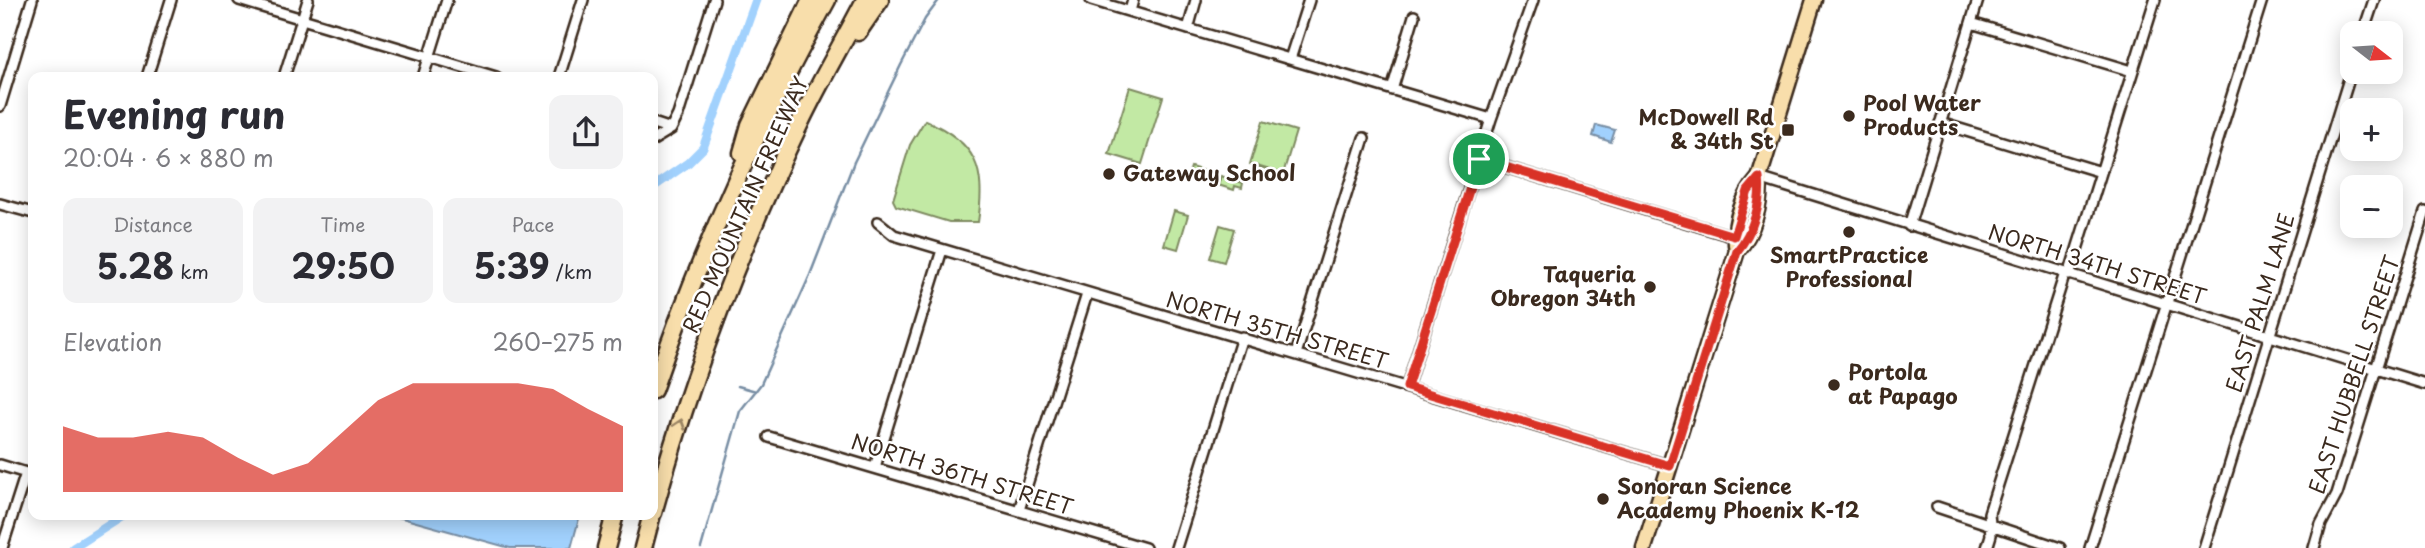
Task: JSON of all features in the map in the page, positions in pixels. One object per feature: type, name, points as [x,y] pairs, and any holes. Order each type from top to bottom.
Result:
[{"type":"highway","points":[[730,192],[750,125],[811,0]]},
{"type":"highway","name":"RED MOUNTAIN FREEWAY","points":[[658,376],[690,288],[730,192],[827,0]]},
{"type":"highway","name":"RED MOUNTAIN FREEWAY","points":[[658,494],[711,334],[775,181],[800,122],[865,0]]},
{"type":"highway","points":[[775,181],[808,127],[857,33],[880,0]]},
{"type":"highway","points":[[606,548],[613,520]]},
{"type":"highway","name":"RED MOUNTAIN FREEWAY","points":[[643,548],[650,520]]},
{"type":"main road","points":[[1643,548],[1737,251],[1748,191],[1759,178],[1814,0]]},
{"type":"street","points":[[0,106],[32,0]]},
{"type":"street","points":[[149,72],[171,0]]},
{"type":"street","points":[[239,0],[479,72]]},
{"type":"street","points":[[286,72],[308,0]]},
{"type":"street","points":[[424,72],[447,0]]},
{"type":"street","points":[[561,72],[583,0]]},
{"type":"street","points":[[658,137],[671,129],[678,115],[714,0]]},
{"type":"street","points":[[1091,0],[1491,119]]},
{"type":"street","points":[[1130,12],[1133,0]]},
{"type":"street","points":[[1188,29],[1196,0]]},
{"type":"street","points":[[1290,59],[1308,0]]},
{"type":"street","points":[[1407,387],[1491,119],[1533,0]]},
{"type":"street","points":[[1909,226],[1978,0]]},
{"type":"street","points":[[1987,548],[1991,535],[1989,513],[2155,0]]},
{"type":"street","points":[[2090,548],[2262,0]]},
{"type":"street","points":[[2367,21],[2374,0]]},
{"type":"street","points":[[1392,90],[1414,16]]},
{"type":"street","points":[[1971,23],[2132,71]]},
{"type":"street","name":"EAST PALM LANE","points":[[2204,548],[2347,84]]},
{"type":"street","points":[[1940,123],[2101,172]]},
{"type":"street","points":[[658,125],[671,129]]},
{"type":"street","points":[[1296,354],[1364,138]]},
{"type":"street","points":[[1479,159],[1740,238]]},
{"type":"street","name":"NORTH 34TH STREET","points":[[1759,178],[2425,384]]},
{"type":"street","points":[[0,204],[28,212]]},
{"type":"street","name":"EAST HUBBELL STREET","points":[[2314,548],[2321,524],[2337,494],[2425,212]]},
{"type":"street","name":"NORTH 35TH STREET","points":[[878,222],[894,235],[942,250],[1670,466]]},
{"type":"street","points":[[875,467],[942,250]]},
{"type":"street","points":[[1019,510],[1087,294]]},
{"type":"street","points":[[1176,548],[1242,338]]},
{"type":"street","name":"NORTH 36TH STREET","points":[[769,437],[1144,548]]},
{"type":"street","points":[[0,465],[28,474]]},
{"type":"street","points":[[2,548],[28,477]]},
{"type":"street","points":[[1937,507],[2060,548]]},
{"type":"green space","points":[[1130,87],[1163,97],[1142,164],[1109,154]]},
{"type":"green space","points":[[925,120],[956,138],[974,159],[980,187],[978,222],[949,222],[896,206],[893,200],[910,145]]},
{"type":"green space","points":[[1263,121],[1296,131],[1283,174],[1250,164]]},
{"type":"green space","points":[[1191,167],[1213,174],[1211,183],[1189,173]]},
{"type":"green space","points":[[1221,176],[1243,183],[1242,188],[1235,186],[1234,190],[1218,185]]},
{"type":"green space","points":[[1174,211],[1188,215],[1178,249],[1164,245]]},
{"type":"green space","points":[[1220,225],[1234,229],[1224,262],[1210,258]]},
{"type":"water","points":[[1596,125],[1615,130],[1611,142],[1593,136]]},
{"type":"water","points":[[409,520],[578,520],[571,548],[510,548]]},
{"type":"waterway","points":[[658,184],[688,163],[703,148],[756,0]]},
{"type":"waterway","points":[[701,548],[740,411],[761,384],[810,275],[854,162],[925,19],[939,0]]},
{"type":"waterway","points":[[738,386],[756,391]]},
{"type":"waterway","points":[[73,548],[117,520]]},
{"type":"place","name":"Pool Water Products","points":[[1849,116]]},
{"type":"place","name":"McDowell Rd & 34th St","points":[[1788,130]]},
{"type":"place","name":"Gateway School","points":[[1109,174]]},
{"type":"place","name":"SmartPractice Professional","points":[[1849,232]]},
{"type":"place","name":"Taqueria Obregon 34th","points":[[1650,287]]},
{"type":"place","name":"Portola at Papago","points":[[1834,385]]},
{"type":"place","name":"Sonoran Science Academy Phoenix K-12","points":[[1603,499]]},
{"type":"route","points":[[1479,159],[1734,236],[1748,191],[1759,178],[1761,195],[1747,240],[1737,251],[1670,466],[1407,387],[1479,159]]}]
